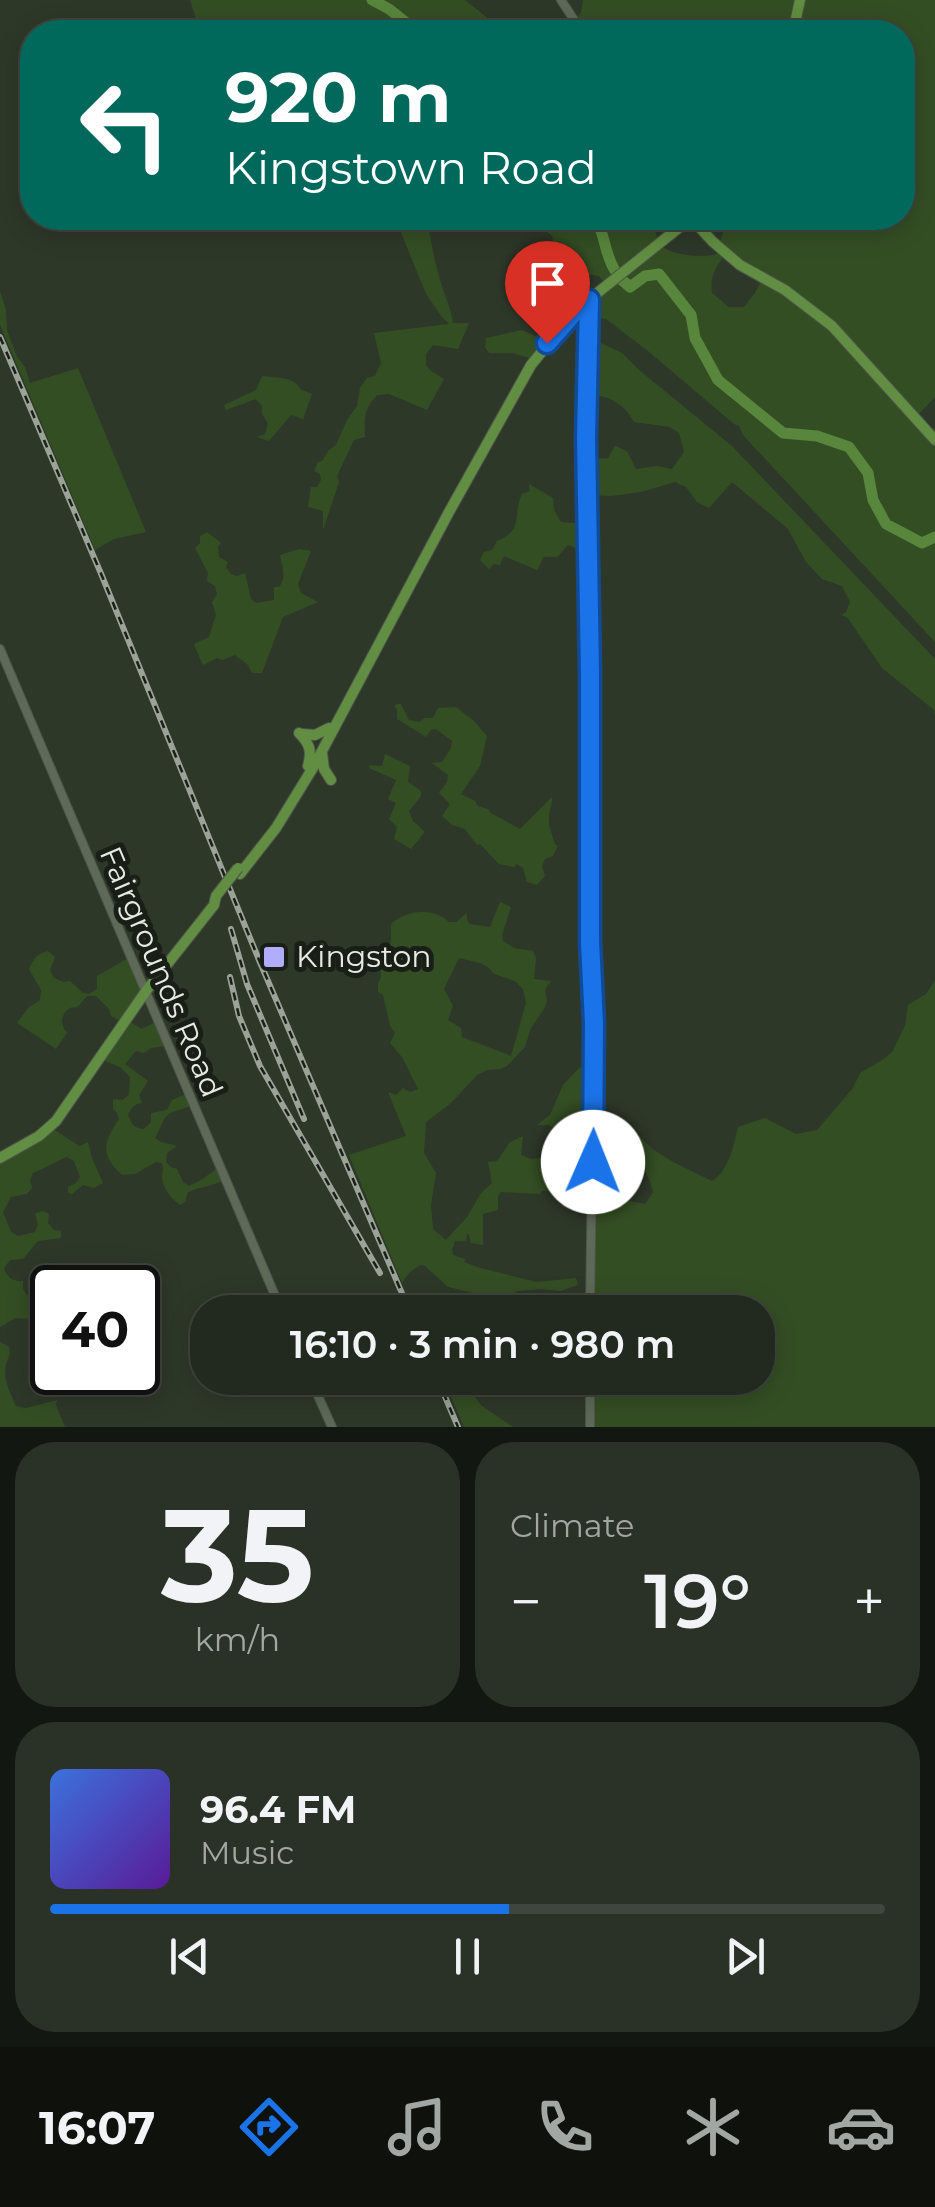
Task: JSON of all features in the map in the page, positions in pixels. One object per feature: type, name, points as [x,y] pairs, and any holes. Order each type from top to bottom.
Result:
[{"type":"main road","points":[[239,871],[276,828],[306,781],[531,365],[558,329],[589,300],[676,230]]},
{"type":"main road","points":[[702,230],[740,265],[785,290],[832,326],[935,440]]},
{"type":"main road","points":[[0,1158],[28,1143],[56,1120],[146,991],[239,871],[308,766],[381,639]]},
{"type":"main road","points":[[308,766],[311,750],[299,734],[315,736],[328,728]]},
{"type":"main road","points":[[306,781],[331,780],[322,753]]},
{"type":"street","points":[[589,300],[586,526],[594,1023],[590,1295]]},
{"type":"street","name":"Fairgrounds Road","points":[[0,650],[275,1295]]},
{"type":"street","points":[[318,1395],[332,1427]]},
{"type":"street","points":[[590,1395],[590,1427]]},
{"type":"green space","points":[[190,0],[465,0],[490,20],[196,20]]},
{"type":"green space","points":[[583,0],[935,0],[935,397],[915,418],[930,432],[935,428],[935,642],[743,435],[739,426],[606,319],[592,317],[593,302],[608,287],[599,276],[585,274],[577,253],[554,248],[552,236],[546,230],[656,230],[663,247],[704,256],[717,254],[724,230],[915,230],[915,20],[576,20]],"holes":[[[726,254],[762,279],[744,307],[729,307],[712,293],[714,272]]]},
{"type":"green space","points":[[400,230],[429,230],[453,323],[469,323],[458,349],[433,345],[426,354],[426,365],[444,379],[427,410],[389,394],[377,395],[373,400],[366,414],[365,437],[354,440],[337,476],[339,482],[323,530],[323,511],[308,507],[311,487],[317,487],[321,480],[314,471],[336,445],[357,406],[360,388],[367,378],[375,376],[381,363],[374,333],[449,324],[426,294]]},
{"type":"green space","points":[[0,291],[7,330],[30,383],[78,368],[146,532],[114,539],[95,550],[0,325]]},
{"type":"green space","points":[[522,330],[535,336],[557,334],[537,360],[512,353],[489,353],[485,347],[486,338]]},
{"type":"green space","points":[[590,338],[622,353],[732,446],[935,659],[935,716],[934,710],[882,668],[847,617],[841,615],[850,602],[842,586],[822,579],[806,562],[788,529],[732,482],[709,508],[675,482],[641,492],[588,495],[589,459],[608,458],[615,446],[627,451],[636,469],[672,469],[684,452],[679,433],[670,427],[634,422],[616,402],[589,395]]},
{"type":"green space","points":[[262,376],[289,380],[312,394],[303,419],[291,415],[269,441],[257,437],[265,434],[268,424],[256,399],[226,410],[224,405],[256,390]]},
{"type":"green space","points":[[529,484],[553,498],[561,522],[588,524],[588,540],[579,550],[568,545],[557,557],[544,557],[537,570],[504,556],[500,565],[489,569],[480,560],[484,552],[492,550],[515,527],[519,501],[522,494],[530,491]]},
{"type":"green space","points":[[207,532],[221,543],[219,557],[228,562],[226,567],[231,574],[245,573],[251,599],[256,603],[274,600],[274,587],[279,587],[283,576],[280,555],[299,549],[311,551],[298,584],[301,593],[318,602],[283,617],[262,673],[252,673],[235,655],[203,665],[195,647],[194,644],[209,637],[216,615],[212,602],[217,594],[215,586],[207,581],[208,573],[195,548],[200,536]]},
{"type":"green space","points":[[397,704],[401,704],[409,720],[419,722],[433,718],[438,708],[456,707],[487,736],[480,766],[461,794],[478,806],[520,829],[552,797],[549,824],[558,846],[553,856],[545,859],[545,876],[537,885],[527,882],[523,868],[499,864],[465,829],[442,816],[450,804],[439,793],[448,775],[432,763],[442,762],[452,741],[436,729],[426,737],[397,719]]},
{"type":"green space","points":[[385,754],[410,766],[408,782],[421,791],[409,811],[425,832],[411,849],[394,839],[397,827],[389,819],[396,803],[388,799],[396,780],[369,768],[382,766]]},
{"type":"green space","points":[[500,902],[511,907],[503,941],[514,948],[533,951],[534,979],[551,981],[545,990],[544,1009],[531,1028],[525,1047],[507,1066],[477,1075],[426,1122],[424,1153],[436,1173],[431,1205],[433,1229],[446,1240],[492,1183],[488,1162],[497,1161],[510,1142],[523,1136],[521,1155],[531,1159],[553,1156],[554,1128],[537,1125],[550,1115],[563,1085],[580,1067],[593,1066],[595,1114],[640,1136],[664,1156],[712,1181],[727,1164],[738,1127],[765,1118],[796,1134],[817,1130],[853,1088],[860,1073],[893,1051],[905,1025],[908,1005],[926,994],[935,980],[935,1427],[589,1427],[590,1395],[775,1395],[775,1295],[590,1295],[590,1204],[577,1202],[573,1192],[501,1192],[498,1210],[483,1214],[483,1245],[471,1243],[467,1233],[466,1241],[455,1241],[452,1250],[453,1255],[480,1268],[537,1282],[576,1278],[578,1285],[560,1291],[481,1295],[448,1287],[420,1265],[402,1283],[349,1155],[406,1136],[388,1092],[396,1095],[403,1088],[410,1092],[418,1089],[390,1043],[395,1033],[383,995],[378,992],[380,966],[391,941],[391,924],[404,916],[428,912],[456,922],[467,913],[470,924],[490,927]],"holes":[[[459,958],[480,963],[523,989],[526,1003],[511,1056],[462,1037],[461,1028],[448,1020],[453,1006],[444,989]],[[594,1150],[639,1163],[649,1179],[653,1192],[645,1204],[592,1193]]]},
{"type":"green space","points":[[48,951],[55,957],[50,970],[54,978],[70,981],[89,994],[97,989],[97,976],[130,957],[146,990],[127,1020],[142,1029],[157,1021],[165,1046],[144,1053],[136,1051],[125,1064],[148,1081],[139,1095],[142,1103],[128,1115],[133,1125],[144,1129],[151,1122],[151,1113],[167,1110],[172,1100],[186,1094],[192,1105],[167,1115],[155,1138],[177,1146],[167,1153],[166,1162],[177,1169],[189,1186],[219,1167],[225,1180],[188,1192],[180,1205],[164,1185],[162,1163],[156,1162],[135,1174],[122,1175],[115,1168],[106,1148],[119,1119],[113,1099],[122,1100],[129,1095],[130,1077],[120,1067],[103,1060],[124,1023],[111,1016],[96,996],[87,996],[64,1013],[62,1024],[67,1033],[56,1049],[17,1023],[40,1000],[41,990],[29,969],[36,957]]},
{"type":"green space","points":[[52,1128],[79,1146],[88,1142],[103,1183],[94,1188],[83,1185],[68,1193],[68,1187],[80,1177],[74,1161],[67,1157],[33,1173],[32,1188],[27,1194],[11,1197],[3,1212],[11,1232],[18,1236],[35,1232],[35,1214],[42,1211],[49,1214],[48,1223],[54,1230],[61,1231],[61,1238],[38,1241],[23,1259],[10,1260],[4,1268],[10,1278],[23,1281],[30,1299],[30,1318],[15,1318],[0,1327],[0,1161]]},
{"type":"green space","points":[[0,1342],[9,1347],[5,1374],[16,1406],[26,1408],[57,1400],[65,1427],[0,1427]]},
{"type":"green space","points":[[450,1395],[473,1395],[513,1427],[464,1427]]},
{"type":"waterway","points":[[372,0],[403,20]]},
{"type":"waterway","points":[[601,230],[616,272]]},
{"type":"waterway","points":[[622,280],[630,287],[645,276],[659,274],[691,315],[695,338],[718,380],[783,433],[817,436],[849,447],[868,473],[873,500],[886,524],[922,543],[935,537]]},
{"type":"railway","points":[[0,337],[403,1295]]},
{"type":"railway","points":[[231,929],[247,984],[304,1119]]},
{"type":"railway","points":[[230,977],[239,1016],[260,1066],[380,1273]]},
{"type":"railway","points":[[444,1395],[458,1427]]},
{"type":"place","name":"Kingston","points":[[274,957]]},
{"type":"route","points":[[547,343],[589,300],[586,526],[593,1162]]}]
